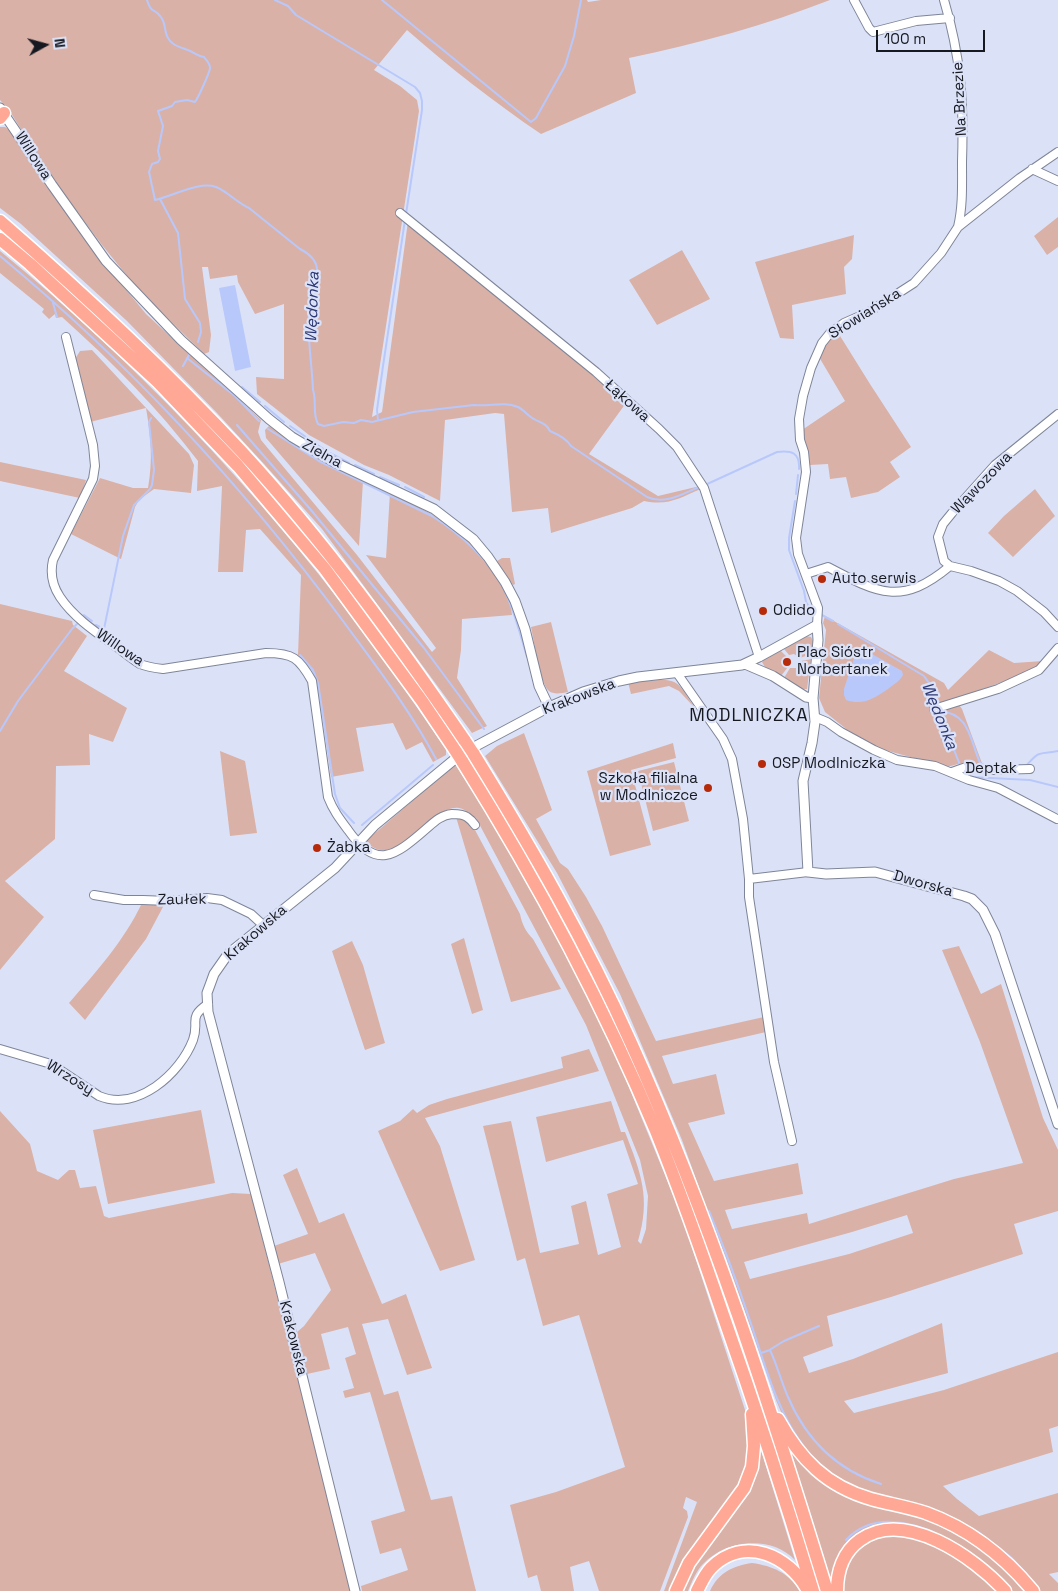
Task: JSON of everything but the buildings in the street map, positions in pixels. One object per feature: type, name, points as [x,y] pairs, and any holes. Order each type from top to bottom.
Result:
[{"type":"highway","points":[[0,222],[78,290],[157,365],[242,453],[316,539],[368,604],[473,753],[546,875],[597,971],[662,1114],[698,1205],[763,1390],[827,1591]]},
{"type":"highway","points":[[0,239],[30,264],[158,382],[238,466],[325,569],[422,701],[496,815],[584,975],[656,1131],[681,1196],[749,1390],[814,1591]]},
{"type":"highway","points":[[676,1591],[689,1563],[744,1488],[749,1477],[754,1446],[749,1390]]},
{"type":"highway","points":[[763,1390],[802,1457],[834,1484],[856,1494],[926,1513],[971,1534],[1005,1560],[1033,1591]]},
{"type":"highway","points":[[836,1591],[841,1566],[852,1546],[873,1533],[890,1529],[908,1531],[943,1545],[981,1568],[1004,1591]]},
{"type":"highway","points":[[697,1591],[710,1569],[719,1562],[736,1554],[757,1552],[766,1553],[782,1560],[799,1576],[808,1591]]},
{"type":"street","points":[[854,0],[873,32],[916,21],[950,18]]},
{"type":"street","name":"Na Brzezie","points":[[944,0],[955,36],[961,77],[963,131],[962,200],[958,227]]},
{"type":"street","name":"Willowa","points":[[1,113],[65,204]]},
{"type":"street","name":"Słowiańska","points":[[817,625],[818,608],[798,554],[796,538],[806,472],[804,452],[800,440],[799,419],[803,396],[822,343],[830,333],[914,283],[941,252],[958,227],[1032,169],[1058,152]]},
{"type":"street","points":[[1032,169],[1058,180]]},
{"type":"street","points":[[962,200],[965,207],[970,210],[982,208]]},
{"type":"street","name":"Zielna","points":[[65,204],[106,261],[140,299],[181,340],[269,419],[292,437],[334,462],[434,509],[473,539],[505,582],[515,601],[525,629],[539,686],[549,707]]},
{"type":"street","name":"Łąkowa","points":[[400,213],[596,372],[676,447],[704,488],[759,657]]},
{"type":"street","name":"Willowa","points":[[66,337],[93,445],[96,466],[93,479],[53,560],[50,571],[59,596],[92,629],[140,664],[150,667],[163,669],[181,667],[266,653],[283,653],[293,657],[304,667],[312,681],[328,797],[334,813],[357,843]]},
{"type":"street","name":"Wąwozowa","points":[[950,566],[944,560],[938,542],[943,524],[995,465],[1058,414]]},
{"type":"street","points":[[806,574],[828,567],[858,583],[896,593],[906,592],[925,584],[950,566],[996,579],[1005,584],[1044,612],[1058,627]]},
{"type":"street","points":[[745,664],[817,625],[818,640],[813,698],[814,734],[803,781],[808,872],[749,879]]},
{"type":"street","points":[[934,709],[998,688],[1039,670],[1058,648]]},
{"type":"street","points":[[745,664],[761,670],[806,697],[813,698]]},
{"type":"street","name":"Krakowska","points":[[355,1591],[279,1282],[208,1012],[210,985],[220,964],[228,954],[335,868],[375,825],[452,760],[478,744],[549,707],[583,692],[619,681],[745,664]]},
{"type":"street","points":[[677,673],[729,749],[732,759],[743,820],[749,897],[765,1005],[774,1062],[792,1141]]},
{"type":"street","points":[[815,717],[874,750],[897,760],[935,766],[969,780],[998,788],[1057,819]]},
{"type":"street","name":"Deptak","points":[[952,772],[966,767],[985,770],[1030,769]]},
{"type":"street","points":[[357,843],[365,849],[383,856],[397,852],[436,820],[445,815],[466,816],[475,825]]},
{"type":"street","name":"Dworska","points":[[808,872],[826,874],[884,873],[972,899],[984,910],[999,944],[1058,1124]]},
{"type":"street","name":"Zaułek","points":[[94,895],[124,900],[168,901],[207,898],[222,900],[251,914],[263,925]]},
{"type":"street","name":"Wrzosy","points":[[0,1049],[51,1064],[99,1096],[119,1100],[137,1096],[170,1076],[181,1062],[196,1032],[195,1019],[198,1011],[208,1004]]},
{"type":"street","points":[[196,1032],[213,1029]]},
{"type":"shaded area","points":[[0,0],[587,0],[588,2],[601,0],[830,0],[781,18],[731,33],[629,58],[636,93],[541,134],[472,84],[407,30],[374,70],[400,86],[417,100],[419,111],[372,417],[382,412],[408,221],[626,403],[589,454],[658,496],[700,486],[701,489],[667,502],[644,501],[632,508],[551,533],[548,508],[512,512],[504,414],[495,413],[445,420],[440,501],[389,475],[364,465],[309,435],[257,394],[256,377],[284,379],[284,304],[255,314],[238,282],[237,275],[210,279],[208,267],[202,267],[211,335],[209,352],[204,354],[137,288],[49,174],[9,110],[0,100]]},
{"type":"shaded area","points":[[0,127],[5,127],[11,131],[97,254],[146,314],[261,420],[258,432],[261,440],[357,555],[432,652],[436,648],[366,555],[386,558],[390,492],[426,511],[460,533],[489,561],[509,597],[512,615],[462,619],[461,650],[457,678],[487,726],[472,733],[322,529],[217,413],[127,321],[21,224],[0,208]]},
{"type":"shaded area","points":[[1058,217],[1058,247],[1047,255],[1034,236]]},
{"type":"shaded area","points":[[854,235],[852,259],[844,267],[846,294],[792,305],[794,339],[780,338],[755,262]]},
{"type":"shaded area","points":[[682,250],[710,299],[657,325],[629,280]]},
{"type":"shaded area","points":[[0,251],[97,336],[144,381],[235,475],[319,574],[358,625],[446,749],[446,755],[433,762],[422,742],[406,750],[393,723],[356,728],[364,771],[331,777],[318,683],[312,670],[298,655],[301,575],[260,529],[246,530],[243,572],[218,572],[222,486],[197,491],[198,461],[183,441],[116,368],[62,317],[56,318],[55,314],[49,319],[42,312],[44,309],[0,273]]},
{"type":"shaded area","points":[[837,331],[911,447],[890,462],[900,477],[878,492],[851,498],[846,477],[830,479],[828,464],[810,465],[802,430],[845,401],[819,357],[826,342]]},
{"type":"shaded area","points":[[92,350],[189,454],[194,465],[191,493],[154,489],[139,500],[135,507],[121,559],[71,534],[100,478],[133,488],[148,488],[150,477],[151,448],[146,408],[90,422],[75,359],[80,351]]},
{"type":"shaded area","points":[[269,426],[313,456],[363,481],[359,546],[266,438],[265,430]]},
{"type":"shaded area","points":[[0,462],[86,480],[80,498],[0,481]]},
{"type":"shaded area","points":[[1035,489],[1055,516],[1013,557],[988,533]]},
{"type":"shaded area","points":[[502,558],[510,558],[515,584],[513,585],[497,561]]},
{"type":"shaded area","points":[[0,604],[72,621],[73,625],[87,636],[64,671],[127,708],[113,742],[89,734],[90,765],[56,766],[55,839],[5,881],[44,917],[0,970]]},
{"type":"shaded area","points":[[825,616],[944,683],[948,690],[989,650],[1014,663],[1043,661],[1038,669],[955,699],[962,709],[983,766],[965,762],[947,767],[881,749],[850,732],[825,712],[819,698],[826,630],[823,623]]},
{"type":"shaded area","points":[[551,622],[568,692],[556,693],[549,691],[540,671],[531,627]]},
{"type":"shaded area","points":[[806,636],[811,637],[813,641],[811,654],[800,658],[794,654],[789,655],[784,649]]},
{"type":"shaded area","points":[[780,650],[787,657],[788,667],[781,676],[765,667],[762,662]]},
{"type":"shaded area","points":[[811,659],[807,689],[801,689],[784,678],[790,668],[797,668],[801,661]]},
{"type":"shaded area","points":[[645,679],[646,681],[665,680],[676,683],[684,691],[694,707],[679,691],[669,686],[631,694],[628,682]]},
{"type":"shaded area","points":[[524,733],[552,810],[536,819],[560,863],[568,869],[602,926],[656,1041],[764,1017],[766,1032],[662,1056],[673,1084],[716,1074],[725,1114],[688,1123],[714,1181],[798,1163],[803,1194],[725,1210],[732,1229],[807,1213],[809,1224],[954,1179],[1023,1163],[980,1042],[942,950],[959,946],[981,994],[1001,984],[1043,1118],[1058,1150],[1058,1211],[1014,1224],[1023,1254],[827,1316],[833,1346],[803,1357],[809,1373],[853,1359],[942,1323],[948,1373],[844,1401],[854,1413],[944,1390],[1058,1352],[1058,1426],[1049,1429],[1053,1452],[943,1486],[979,1516],[1058,1493],[1058,1572],[1049,1574],[1058,1583],[1058,1591],[1038,1591],[1002,1551],[849,1487],[819,1467],[787,1426],[682,1140],[620,994],[557,873],[485,756],[497,746]],"holes":[[[907,1215],[913,1233],[849,1254],[750,1279],[744,1262]]]},
{"type":"shaded area","points":[[673,743],[676,758],[631,770],[651,845],[610,856],[587,771]]},
{"type":"shaded area","points":[[220,751],[245,761],[257,833],[230,836]]},
{"type":"shaded area","points":[[674,762],[689,821],[653,831],[638,771]]},
{"type":"shaded area","points":[[455,764],[488,815],[556,932],[619,1063],[681,1214],[746,1413],[750,1434],[746,1474],[672,1591],[664,1591],[697,1502],[686,1497],[683,1508],[687,1511],[688,1517],[660,1591],[599,1591],[589,1561],[570,1567],[574,1591],[541,1591],[537,1575],[528,1578],[510,1505],[556,1492],[625,1467],[579,1315],[543,1326],[525,1258],[517,1261],[483,1126],[511,1121],[540,1253],[579,1244],[571,1206],[586,1201],[598,1255],[621,1247],[607,1194],[638,1184],[623,1140],[546,1162],[536,1117],[611,1101],[621,1132],[625,1132],[640,1173],[644,1198],[644,1212],[638,1241],[641,1244],[646,1229],[648,1196],[640,1160],[586,1025],[476,818],[459,808],[448,810],[436,816],[400,844],[388,850],[377,849],[366,841]]},
{"type":"shaded area","points":[[456,817],[468,821],[475,830],[520,914],[528,934],[533,939],[561,989],[511,1002]]},
{"type":"shaded area","points":[[142,903],[164,905],[146,939],[85,1020],[69,1003],[118,943]]},
{"type":"shaded area","points":[[464,938],[483,1010],[472,1014],[451,944]]},
{"type":"shaded area","points":[[352,941],[363,965],[385,1043],[365,1050],[332,951]]},
{"type":"shaded area","points":[[589,1049],[599,1071],[425,1118],[440,1146],[475,1260],[440,1271],[378,1131],[400,1121],[413,1109],[417,1113],[429,1105],[447,1099],[563,1068],[561,1057]]},
{"type":"shaded area","points":[[201,1110],[215,1183],[108,1204],[93,1130]]},
{"type":"shaded area","points":[[0,1111],[30,1144],[37,1171],[58,1180],[69,1170],[75,1170],[80,1188],[96,1186],[104,1216],[109,1218],[232,1193],[251,1194],[350,1591],[0,1591]]},
{"type":"shaded area","points":[[297,1168],[319,1223],[344,1213],[382,1304],[406,1294],[432,1368],[407,1375],[388,1319],[362,1324],[384,1395],[398,1391],[431,1500],[452,1496],[476,1591],[362,1591],[361,1586],[408,1570],[401,1548],[380,1554],[371,1521],[405,1511],[370,1392],[345,1398],[343,1391],[354,1388],[345,1358],[356,1354],[348,1327],[321,1334],[330,1369],[307,1374],[297,1332],[304,1326],[331,1290],[315,1253],[278,1264],[274,1246],[308,1234],[283,1175]]},
{"type":"shaded area","points":[[714,1274],[718,1274],[823,1591],[818,1591]]},
{"type":"shaded area","points":[[788,1443],[816,1474],[928,1518],[986,1549],[1028,1591],[1009,1591],[939,1538],[863,1532],[832,1583]]},
{"type":"shaded area","points":[[760,1447],[795,1560],[785,1552],[774,1547],[749,1543],[736,1545],[724,1549],[703,1564],[694,1577],[688,1591],[682,1591],[692,1568],[747,1496],[758,1469]]},
{"type":"shaded area","points":[[906,1533],[950,1552],[1000,1591],[841,1591],[850,1555],[876,1535]]},
{"type":"shaded area","points":[[752,1563],[780,1571],[791,1579],[800,1591],[710,1591],[718,1579],[727,1571]]},
{"type":"water","points":[[235,285],[251,367],[235,371],[219,288]]},
{"type":"water","points":[[865,650],[902,671],[903,675],[899,681],[869,700],[852,702],[846,700],[844,689],[855,655]]},
{"type":"waterway","name":"Wędonka","points":[[147,0],[150,7],[163,20],[167,36],[171,42],[204,57],[209,63],[210,68],[195,102],[187,100],[175,102],[172,106],[158,111],[163,126],[158,151],[160,159],[152,164],[149,172],[155,200],[194,187],[216,187],[249,208],[313,259],[317,275],[310,306],[309,332],[315,416],[318,424],[324,426],[343,422],[354,423],[361,420],[372,422],[413,412],[474,405],[512,405],[520,408],[532,418],[545,425],[550,431],[559,435],[571,446],[647,497],[660,500],[667,499],[699,487]]},
{"type":"waterway","points":[[275,0],[288,6],[296,15],[415,87],[420,93],[422,110],[406,214]]},
{"type":"waterway","points":[[382,0],[531,122],[536,118],[565,66],[574,36],[581,0]]},
{"type":"waterway","points":[[160,199],[178,233],[185,299],[200,323],[201,332],[198,342]]},
{"type":"waterway","points":[[378,420],[377,410],[405,220]]},
{"type":"waterway","points":[[0,256],[94,339],[139,383],[183,428],[266,522],[380,672],[404,706],[436,759]]},
{"type":"waterway","points":[[53,303],[57,317]]},
{"type":"waterway","points":[[183,366],[189,355]]},
{"type":"waterway","points":[[187,358],[235,396],[259,421]]},
{"type":"waterway","points":[[242,387],[260,402]]},
{"type":"waterway","points":[[265,406],[284,422]]},
{"type":"waterway","points":[[96,625],[104,629],[123,536],[134,505],[152,485],[154,470],[149,422],[151,418]]},
{"type":"waterway","points":[[237,425],[311,510],[424,648],[484,729]]},
{"type":"waterway","points":[[290,426],[325,450]]},
{"type":"waterway","points":[[268,429],[319,461],[432,516],[463,539],[489,566],[503,587],[514,613],[527,657]]},
{"type":"waterway","name":"Wędonka","points":[[705,485],[777,452],[791,452],[794,454],[798,459],[799,469]]},
{"type":"waterway","points":[[330,453],[349,463]]},
{"type":"waterway","points":[[355,465],[374,474]]},
{"type":"waterway","points":[[796,494],[798,475]]},
{"type":"waterway","points":[[380,477],[399,485]]},
{"type":"waterway","points":[[405,487],[424,497]]},
{"type":"waterway","name":"Wędonka","points":[[795,501],[789,550],[804,591],[806,602],[812,612]]},
{"type":"waterway","points":[[84,615],[92,621]]},
{"type":"waterway","name":"Wędonka","points":[[822,615],[833,621]]},
{"type":"waterway","points":[[0,731],[18,701],[78,623]]},
{"type":"waterway","name":"Wędonka","points":[[838,624],[924,676],[929,683],[937,705]]},
{"type":"waterway","points":[[300,655],[313,670],[318,683],[335,794],[340,808],[354,823]]},
{"type":"waterway","name":"Wędonka","points":[[938,709],[960,765]]},
{"type":"waterway","points":[[939,711],[950,713],[958,717],[963,723],[968,730],[981,765]]},
{"type":"waterway","points":[[1007,764],[1026,766],[1037,755],[1058,751]]},
{"type":"waterway","points":[[362,825],[433,765]]},
{"type":"waterway","points":[[986,766],[993,765]]},
{"type":"waterway","name":"Wędonka","points":[[964,771],[971,777],[1030,780],[1058,787]]},
{"type":"waterway","points":[[709,1211],[734,1275],[778,1401],[805,1448]]},
{"type":"waterway","points":[[771,1349],[784,1341],[819,1326]]},
{"type":"waterway","points":[[761,1353],[770,1350],[795,1412],[814,1439],[825,1451],[850,1470],[881,1484]]},
{"type":"waterway","points":[[808,1452],[824,1468]]},
{"type":"waterway","points":[[846,1540],[855,1532],[876,1523],[899,1522],[933,1532]]},
{"type":"waterway","points":[[977,1531],[1012,1558],[1034,1583]]},
{"type":"place","name":"Auto serwis","points":[[822,579]]},
{"type":"place","name":"Odido","points":[[763,611]]},
{"type":"place","name":"Plac Sióstr Norbertanek","points":[[787,662]]},
{"type":"place","name":"OSP Modlniczka","points":[[762,764]]},
{"type":"place","name":"Szkoła filialna w Modlniczce","points":[[708,788]]},
{"type":"place","name":"Żabka","points":[[317,848]]},
{"type":"district","name":"MODLNICZKA","points":[[749,716]]}]
